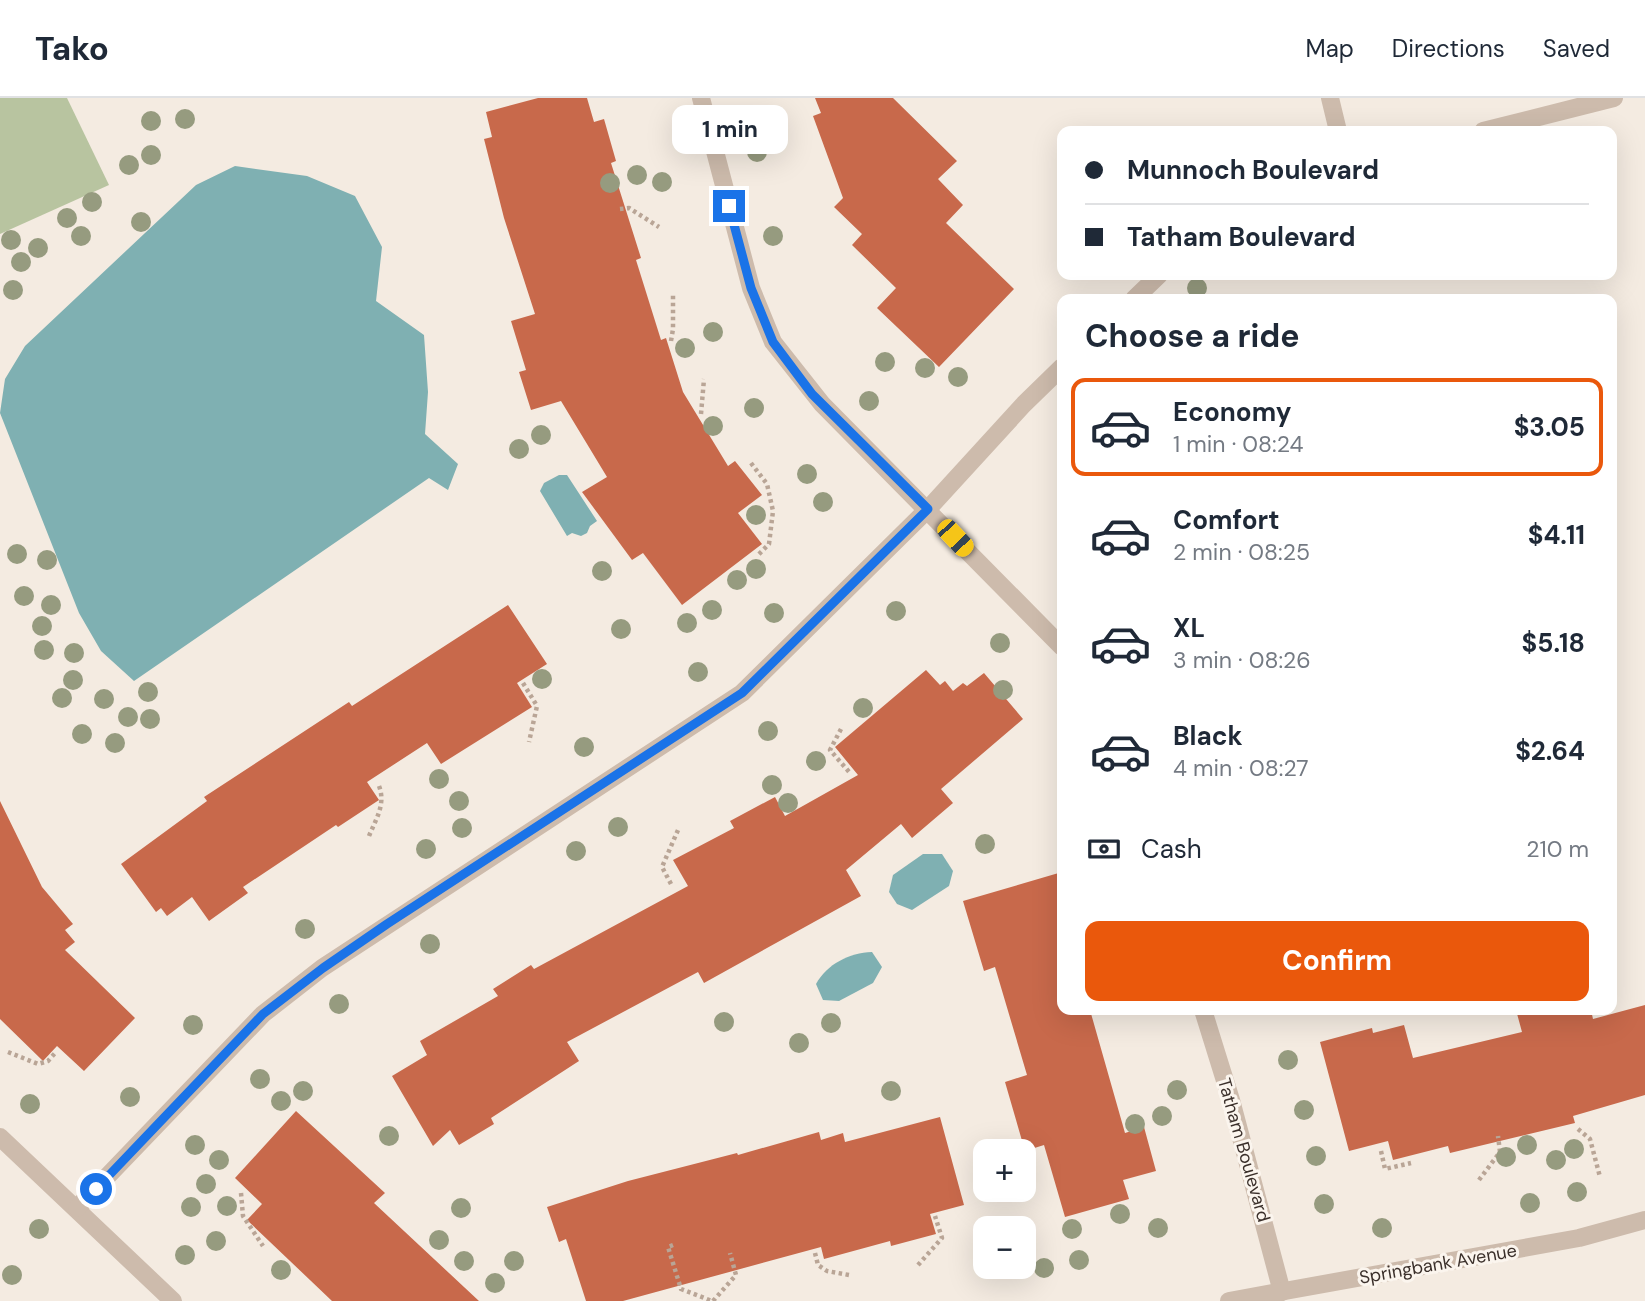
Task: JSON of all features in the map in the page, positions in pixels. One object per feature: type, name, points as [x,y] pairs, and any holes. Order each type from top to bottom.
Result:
[{"type":"street","points":[[701,98],[751,288],[773,342],[812,394],[1057,642]]},
{"type":"street","points":[[1330,98],[1337,126]]},
{"type":"street","points":[[1503,126],[1614,98]]},
{"type":"street","points":[[1139,294],[1154,280]]},
{"type":"street","points":[[77,1208],[263,1014],[387,924],[742,693],[928,509],[1057,372]]},
{"type":"street","name":"Tatham Boulevard","points":[[1205,1015],[1231,1100],[1282,1292]]},
{"type":"street","points":[[0,1137],[173,1301]]},
{"type":"street","name":"Springbank Avenue","points":[[1228,1301],[1579,1238],[1645,1220]]},
{"type":"path","points":[[620,209],[629,208],[659,227]]},
{"type":"path","points":[[671,341],[673,293]]},
{"type":"path","points":[[701,414],[704,379]]},
{"type":"path","points":[[751,463],[767,484],[773,511],[769,544],[758,555]]},
{"type":"path","points":[[523,683],[537,706],[529,742]]},
{"type":"path","points":[[841,729],[830,750],[850,774]]},
{"type":"path","points":[[369,836],[381,809],[382,795],[379,786]]},
{"type":"path","points":[[671,884],[662,867],[678,830]]},
{"type":"path","points":[[8,1052],[37,1064],[48,1061],[56,1052]]},
{"type":"path","points":[[1578,1129],[1590,1139],[1600,1177]]},
{"type":"path","points":[[1479,1180],[1500,1152],[1497,1136]]},
{"type":"path","points":[[1381,1152],[1385,1169],[1411,1163]]},
{"type":"path","points":[[241,1194],[243,1216],[263,1246]]},
{"type":"path","points":[[918,1265],[942,1238],[935,1216]]},
{"type":"path","points":[[673,1245],[668,1247],[681,1289],[713,1301],[736,1275],[730,1254]]},
{"type":"path","points":[[815,1254],[818,1265],[827,1271],[849,1275]]},
{"type":"green space","points":[[0,98],[67,98],[109,185],[0,234]]},
{"type":"water","points":[[235,166],[307,176],[355,196],[382,247],[376,301],[424,335],[428,392],[425,434],[458,464],[448,490],[429,478],[134,681],[101,651],[79,613],[0,413],[5,379],[25,346],[196,185]]},
{"type":"water","points":[[559,475],[567,475],[597,521],[581,536],[572,533],[567,536],[540,491],[544,483]]},
{"type":"water","points":[[923,854],[942,854],[953,871],[949,886],[912,910],[897,904],[889,892],[893,875]]},
{"type":"water","points":[[872,952],[882,967],[873,983],[839,1001],[823,1000],[816,984],[832,965],[847,957]]},
{"type":"building","points":[[538,98],[587,98],[594,122],[604,119],[616,161],[611,163],[641,258],[636,260],[661,340],[666,338],[683,392],[728,466],[735,461],[762,495],[738,513],[762,544],[682,605],[643,553],[632,560],[582,492],[607,477],[561,401],[531,410],[519,372],[526,370],[511,321],[535,314],[504,218],[484,139],[492,137],[486,112]]},
{"type":"building","points":[[815,98],[893,98],[957,161],[938,179],[963,205],[946,223],[1014,289],[939,367],[877,308],[896,288],[852,245],[862,234],[834,207],[843,198],[813,116],[821,113]]},
{"type":"building","points":[[508,605],[547,664],[517,683],[532,707],[441,764],[427,743],[367,782],[379,800],[338,827],[336,825],[243,887],[248,893],[209,921],[192,897],[167,916],[161,908],[156,912],[121,864],[207,801],[204,797],[349,702],[352,706]]},
{"type":"building","points":[[926,670],[940,685],[945,681],[953,691],[963,683],[967,686],[984,673],[1023,719],[941,789],[953,803],[912,838],[901,824],[846,870],[861,896],[704,983],[698,972],[567,1042],[579,1061],[491,1118],[494,1124],[459,1145],[450,1130],[433,1146],[392,1076],[427,1055],[420,1041],[498,996],[493,989],[531,965],[534,969],[688,886],[673,860],[734,828],[730,821],[775,797],[785,816],[858,775],[835,747]]},
{"type":"building","points":[[0,801],[42,887],[73,924],[65,930],[75,942],[65,950],[135,1018],[84,1071],[57,1046],[43,1061],[0,1019]]},
{"type":"building","points":[[1057,873],[1057,1015],[1091,1015],[1125,1133],[1144,1127],[1156,1171],[1123,1180],[1129,1199],[1065,1217],[1044,1145],[1036,1148],[1036,1139],[1022,1139],[1005,1082],[1027,1075],[995,967],[984,971],[963,901]]},
{"type":"building","points":[[1645,1005],[1645,1095],[1573,1116],[1575,1123],[1450,1153],[1448,1146],[1393,1160],[1388,1141],[1349,1151],[1320,1042],[1372,1028],[1373,1033],[1404,1025],[1413,1058],[1522,1032],[1517,1015],[1592,1015],[1593,1019],[1617,1015],[1617,1013]]},
{"type":"building","points":[[296,1111],[385,1193],[374,1203],[479,1301],[332,1301],[247,1220],[262,1204],[235,1178]]},
{"type":"building","points":[[940,1117],[964,1205],[930,1214],[936,1234],[891,1246],[890,1241],[824,1259],[821,1247],[623,1301],[586,1301],[566,1239],[559,1242],[547,1207],[628,1181],[737,1153],[738,1155],[819,1132],[821,1140],[843,1133],[845,1142]]},
{"type":"route","points":[[96,1189],[263,1014],[387,924],[742,693],[928,509],[812,394],[773,342],[751,288],[729,206]]}]
